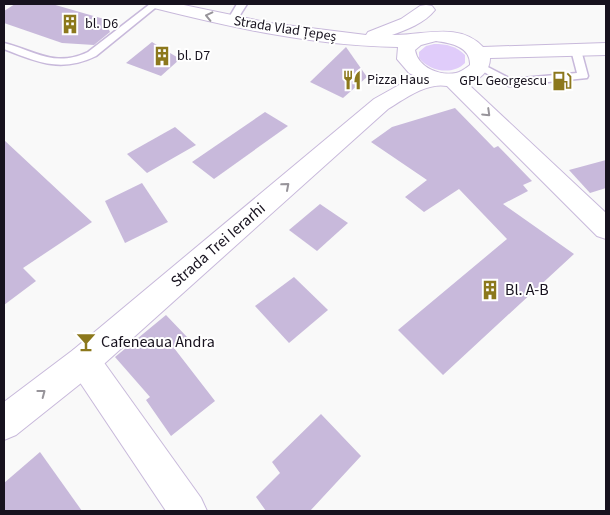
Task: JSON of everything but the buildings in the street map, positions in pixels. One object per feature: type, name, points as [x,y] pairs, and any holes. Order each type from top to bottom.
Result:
[{"type":"main road","name":"Strada Vlad Țepeș","points":[[160,4],[232,21],[311,35],[363,40],[416,40],[436,36],[458,40],[470,46],[479,60]]},
{"type":"main road","points":[[425,7],[425,24],[416,40],[405,53],[407,62],[416,70],[445,79],[606,229]]},
{"type":"main road","points":[[363,40],[407,23],[425,7]]},
{"type":"main road","points":[[479,60],[576,50],[606,49]]},
{"type":"main road","name":"Strada Trei Ierarhi","points":[[4,423],[84,361],[381,104],[406,89],[445,79],[470,76],[479,60]]},
{"type":"main road","points":[[84,361],[188,511]]},
{"type":"lane","points":[[4,46],[50,62],[63,64],[81,61],[155,4]]},
{"type":"lane","points":[[232,21],[242,4]]},
{"type":"lane","points":[[479,60],[509,83],[583,76],[576,50]]},
{"type":"shaded area","points":[[434,44],[447,45],[458,49],[465,55],[465,63],[454,70],[447,71],[429,66],[419,58],[419,52],[426,46]]},
{"type":"place","name":"bl. D6","points":[[70,24]]},
{"type":"place","name":"bl. D7","points":[[162,56]]},
{"type":"place","name":"Pizza Haus","points":[[352,80]]},
{"type":"place","name":"GPL Georgescu","points":[[562,81]]},
{"type":"place","name":"Bl. A-B","points":[[490,290]]},
{"type":"place","name":"Cafeneaua Andra","points":[[86,342]]}]
